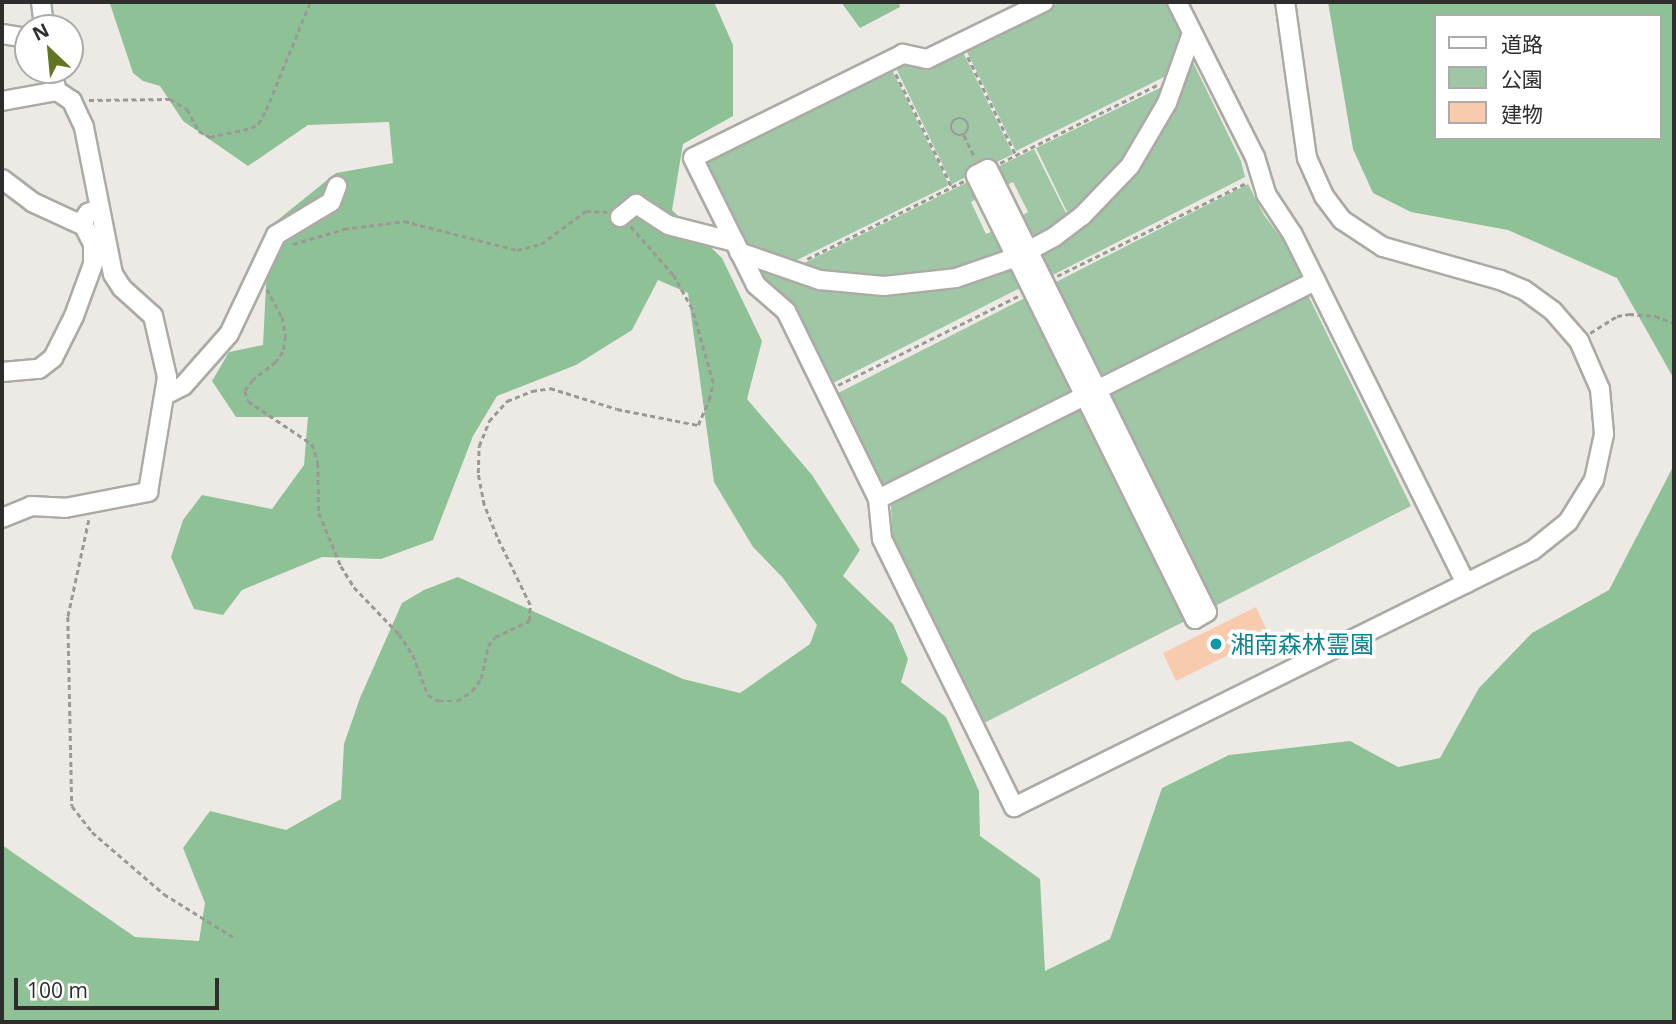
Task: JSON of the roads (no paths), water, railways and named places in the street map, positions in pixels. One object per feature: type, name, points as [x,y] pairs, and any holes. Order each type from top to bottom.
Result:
[{"type":"street","points":[[1044,2],[927,60],[903,54],[693,158],[756,285],[786,311],[878,499],[882,539],[1014,807],[1534,550],[1568,522],[1594,480],[1604,434],[1600,389],[1572,331],[1553,311],[1524,290],[1500,280],[1383,247],[1362,236],[1333,209],[1307,158],[1285,2]]},
{"type":"street","points":[[1177,2],[1255,157],[1266,194],[1293,235],[1466,583]]},
{"type":"street","points":[[620,217],[636,204],[668,225],[737,247],[785,270],[820,280],[884,286],[956,278],[1023,255],[1082,216],[1130,166],[1150,135],[1177,75],[1192,33]]},
{"type":"street","points":[[2,518],[31,506],[65,508],[148,492],[165,395],[167,377],[153,316],[122,288],[113,274],[84,127],[58,84]]},
{"type":"street","points":[[2,101],[64,96]]},
{"type":"street","points":[[982,172],[1091,393],[1195,619],[1207,612],[1091,393]]},
{"type":"street","points":[[2,179],[32,202],[84,226],[93,244],[93,264],[74,316],[53,358],[40,369],[2,372]]},
{"type":"street","points":[[165,395],[183,386],[229,334],[276,235],[331,202],[337,186]]},
{"type":"street","points":[[84,226],[88,213],[99,209]]},
{"type":"street","points":[[878,499],[1316,281]]},
{"type":"place","name":"湘南森林霊園","points":[[1216,644]]}]
